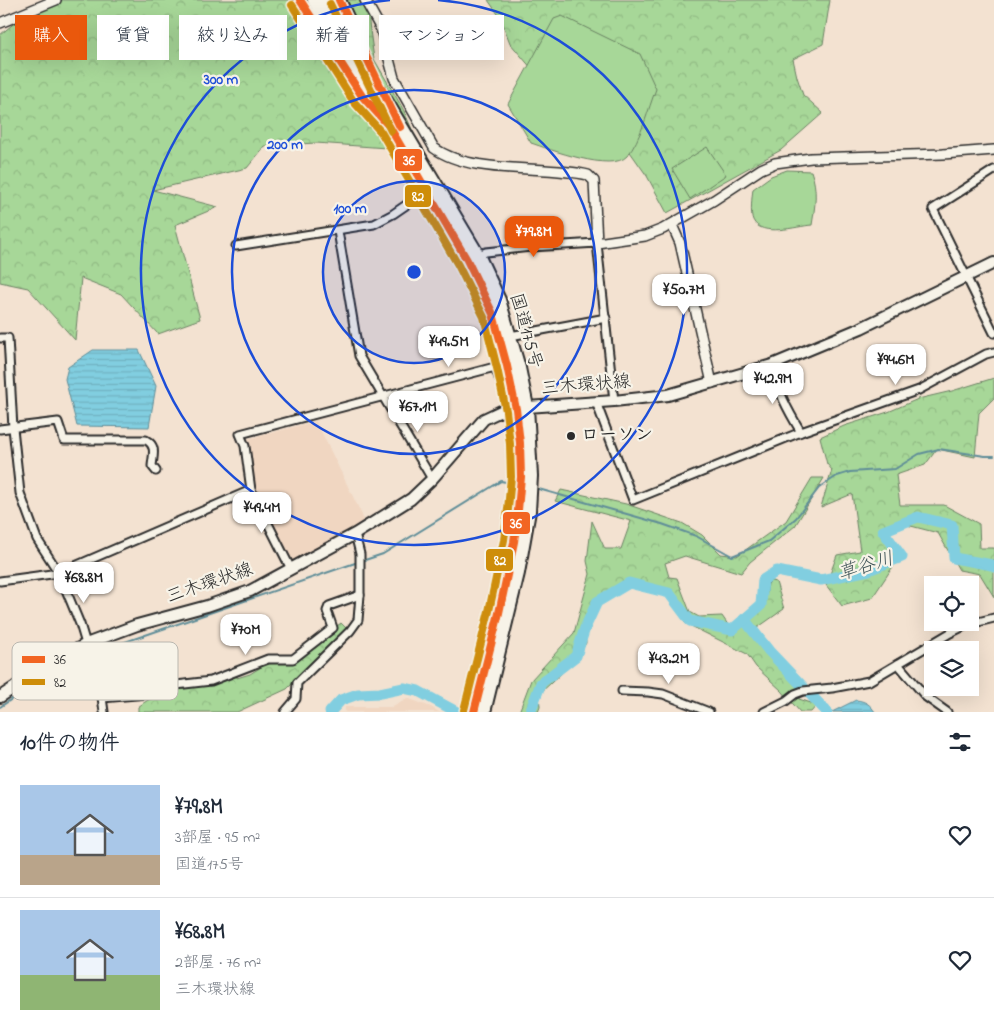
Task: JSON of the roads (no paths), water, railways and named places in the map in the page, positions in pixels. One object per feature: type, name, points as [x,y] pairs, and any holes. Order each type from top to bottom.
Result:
[{"type":"highway","points":[[300,0],[362,96],[393,124]]},
{"type":"highway","name":"国道175号","points":[[314,0],[393,124],[472,257],[479,281],[493,314],[510,382],[522,408],[521,477],[514,542],[499,613],[474,712]]},
{"type":"highway","name":"国道175号","points":[[326,0],[428,190],[499,300],[510,336],[531,476],[529,511],[518,573],[484,712]]},
{"type":"highway","points":[[338,0],[383,90],[393,124]]},
{"type":"main road","name":"三木環状線","points":[[91,642],[137,625],[207,606],[250,591],[355,534],[412,499],[484,419],[501,411],[614,401],[668,394],[712,384],[772,365],[861,328],[994,263]]},
{"type":"main road","name":"三木環状線","points":[[0,697],[12,689]]},
{"type":"street","points":[[0,23],[56,0]]},
{"type":"street","points":[[365,0],[381,29],[394,78],[434,148],[443,155],[470,163],[588,175],[594,182],[597,243],[614,401]]},
{"type":"street","points":[[472,257],[486,252],[597,243],[645,236],[672,225],[761,169],[775,163],[811,158],[943,154],[994,150]]},
{"type":"street","points":[[994,170],[933,209],[994,332]]},
{"type":"street","points":[[236,246],[374,224],[393,214],[428,190]]},
{"type":"street","points":[[672,225],[680,244],[712,384]]},
{"type":"street","points":[[338,231],[359,356],[432,479]]},
{"type":"street","points":[[510,336],[606,318]]},
{"type":"street","points":[[0,338],[8,338],[13,428],[20,492],[37,539],[60,573],[85,642]]},
{"type":"street","points":[[596,402],[633,500],[801,432],[919,390],[994,352]]},
{"type":"street","points":[[772,365],[784,404],[801,432]]},
{"type":"street","points":[[291,569],[251,490],[245,446],[240,434],[495,367],[501,384],[510,382]]},
{"type":"street","points":[[0,429],[58,422],[64,440],[146,440],[151,443],[154,449],[152,466],[156,471]]},
{"type":"street","points":[[0,581],[60,573],[251,490]]},
{"type":"street","points":[[285,712],[296,699],[297,683],[350,631],[358,620],[360,554],[355,534]]},
{"type":"street","points":[[178,685],[211,680],[268,659],[293,659],[333,628],[327,611],[329,606],[360,595]]},
{"type":"street","points":[[764,712],[786,701],[795,694],[869,681],[940,638],[966,625],[994,618]]},
{"type":"street","points":[[898,664],[926,697],[947,712]]},
{"type":"street","points":[[622,691],[663,694],[708,712]]},
{"type":"water","points":[[93,350],[139,350],[156,386],[149,427],[77,426],[65,379],[68,367]]},
{"type":"water","points":[[856,700],[867,703],[875,712],[832,712]]},
{"type":"waterway","points":[[535,488],[662,524],[696,536],[732,556],[769,541],[796,518],[819,488],[837,476],[850,472],[895,469],[919,454],[939,449],[994,456]]},
{"type":"waterway","points":[[362,561],[383,554],[501,481],[515,484]]},
{"type":"waterway","name":"草谷川","points":[[530,712],[541,683],[576,656],[585,628],[597,602],[629,583],[669,593],[690,621],[732,630],[761,605],[763,580],[777,571],[821,580],[869,570],[902,557],[883,531],[918,517],[952,525],[954,558],[992,565],[994,567]]},
{"type":"waterway","points":[[125,642],[358,562]]},
{"type":"waterway","name":"草谷川","points":[[744,619],[769,651],[827,712]]},
{"type":"waterway","name":"草谷川","points":[[330,712],[341,700],[358,694],[380,693],[404,688],[418,691],[457,712]]},
{"type":"waterway","points":[[0,707],[12,699]]},
{"type":"place","name":"ローソン","points":[[571,436]]}]
